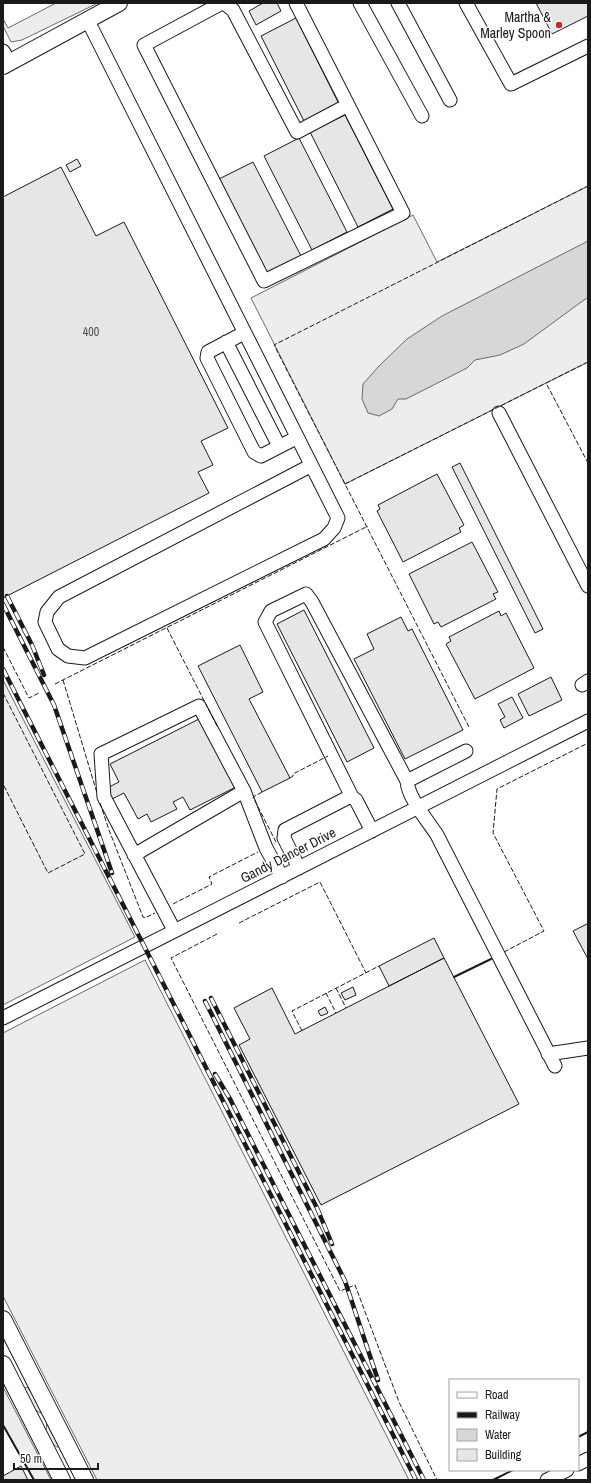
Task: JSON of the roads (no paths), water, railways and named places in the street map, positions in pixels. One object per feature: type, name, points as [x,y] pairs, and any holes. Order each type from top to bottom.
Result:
[{"type":"main road","points":[[3,57],[119,3]]},
{"type":"main road","points":[[3,1319],[85,1480]]},
{"type":"main road","points":[[3,1364],[62,1480]]},
{"type":"street","points":[[296,3],[348,105],[403,213],[264,281],[144,45],[223,3],[233,10],[297,132],[348,105]]},
{"type":"street","points":[[360,3],[422,116]]},
{"type":"street","points":[[398,3],[450,100]]},
{"type":"street","points":[[466,3],[511,84],[588,46]]},
{"type":"street","points":[[87,19],[310,466],[338,518],[334,528],[324,539],[86,658],[68,656],[58,649],[45,622],[47,612],[58,596],[310,466]]},
{"type":"street","points":[[244,333],[208,352],[207,358],[254,452],[261,456],[296,438]]},
{"type":"street","points":[[226,342],[279,446]]},
{"type":"street","points":[[499,413],[588,586]]},
{"type":"street","points":[[372,831],[356,800],[352,797],[266,622],[271,611],[306,594],[312,602],[407,781],[408,787],[418,807],[437,835],[555,1066]]},
{"type":"street","points":[[174,930],[104,797],[101,754],[199,706],[244,791],[266,848],[282,877]]},
{"type":"street","name":"Gandy Dancer Drive","points":[[3,1018],[588,721]]},
{"type":"street","points":[[407,781],[466,751]]},
{"type":"street","points":[[134,855],[244,791]]},
{"type":"street","points":[[299,868],[283,834],[286,830],[352,797]]},
{"type":"street","points":[[548,1054],[588,1048]]},
{"type":"street","points":[[579,1464],[588,1459]]},
{"type":"street","points":[[547,1480],[565,1471]]},
{"type":"water","points":[[588,241],[588,297],[524,344],[500,355],[475,360],[467,368],[406,399],[398,399],[392,409],[379,416],[368,413],[362,399],[363,384],[407,339],[442,316]]},
{"type":"railway","points":[[7,596],[32,645],[44,675]]},
{"type":"railway","points":[[3,604],[54,705],[112,873]]},
{"type":"railway","points":[[3,669],[416,1480]]},
{"type":"railway","points":[[211,998],[317,1208],[332,1244]]},
{"type":"railway","points":[[205,1001],[345,1281],[378,1380]]},
{"type":"railway","points":[[215,1074],[230,1099],[424,1480]]},
{"type":"place","name":"Martha & Marley Spoon","points":[[559,25]]}]
